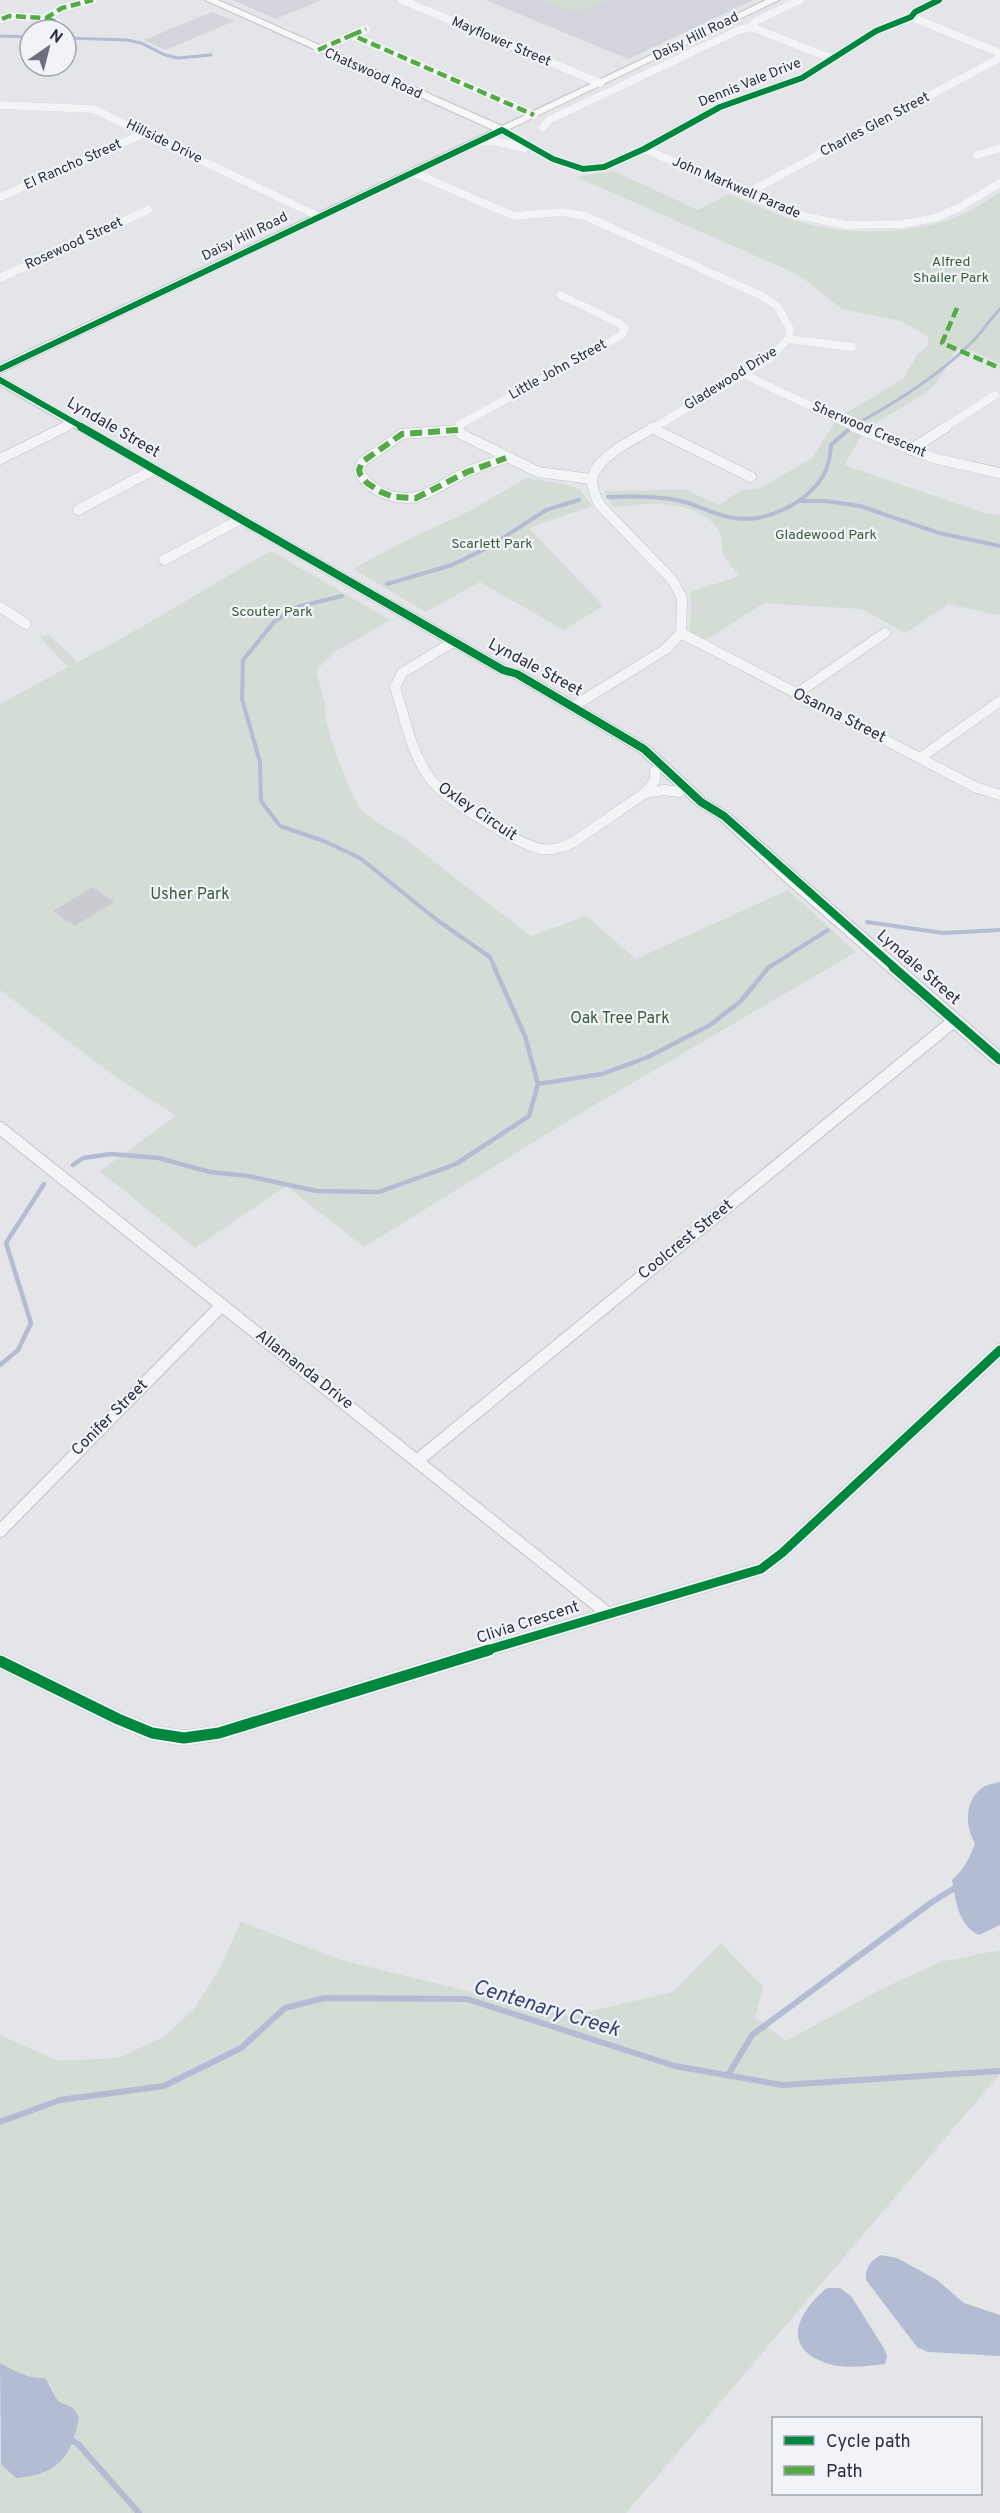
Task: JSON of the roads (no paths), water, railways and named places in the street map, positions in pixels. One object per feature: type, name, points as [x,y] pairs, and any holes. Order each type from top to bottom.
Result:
[{"type":"street","points":[[2,19],[9,16],[46,18],[62,8],[93,0]]},
{"type":"street","name":"Chatswood Road","points":[[210,0],[502,130],[563,163],[583,169],[598,169]]},
{"type":"street","name":"Mayflower Street","points":[[402,0],[600,83]]},
{"type":"street","name":"Daisy Hill Road","points":[[0,369],[774,0]]},
{"type":"street","points":[[751,27],[756,21],[800,0]]},
{"type":"street","name":"Dennis Vale Drive","points":[[598,169],[644,149],[730,102],[781,87],[826,65],[833,59],[844,55],[861,40],[899,20],[911,18],[915,12],[939,0]]},
{"type":"street","points":[[911,18],[1000,53]]},
{"type":"street","points":[[543,128],[549,120],[738,30],[751,27],[833,59]]},
{"type":"street","points":[[318,50],[366,29]]},
{"type":"street","points":[[352,35],[534,115]]},
{"type":"street","name":"Charles Glen Street","points":[[749,192],[1000,58]]},
{"type":"street","name":"Hillside Drive","points":[[0,105],[93,109],[318,216]]},
{"type":"street","name":"El Rancho Street","points":[[0,197],[145,133]]},
{"type":"street","name":"Chatswood Road","points":[[479,141],[493,141],[535,149]]},
{"type":"street","name":"John Markwell Parade","points":[[644,149],[736,189],[749,192],[755,197],[794,214],[852,225],[902,224],[945,214],[1000,183]]},
{"type":"street","points":[[977,155],[999,149]]},
{"type":"street","name":"Gladewood Drive","points":[[412,172],[514,216],[563,212],[595,220],[762,296],[777,306],[786,318],[790,329],[788,339],[769,359],[613,452],[598,465],[591,479]]},
{"type":"street","name":"Rosewood Street","points":[[0,278],[148,210]]},
{"type":"street","name":"Little John Street","points":[[458,430],[459,425],[622,335],[625,328],[619,322],[560,295]]},
{"type":"street","points":[[788,339],[852,347]]},
{"type":"street","name":"Sherwood Crescent","points":[[743,374],[910,450],[976,470],[1000,473]]},
{"type":"street","name":"Lyndale Street","points":[[0,380],[502,670],[510,679],[644,749],[701,802],[724,816],[788,875],[955,1020],[996,1051]]},
{"type":"street","points":[[910,450],[995,395]]},
{"type":"street","points":[[0,459],[74,422]]},
{"type":"street","points":[[652,428],[751,477]]},
{"type":"street","points":[[506,458],[461,474],[424,496],[408,499],[389,495],[369,485],[361,478],[359,470],[363,462],[393,439],[413,433],[458,430],[460,434],[538,472],[591,479],[592,490],[599,504],[674,581],[682,598],[684,622],[681,633],[666,649],[570,709]]},
{"type":"street","points":[[78,510],[155,470]]},
{"type":"street","points":[[164,560],[241,519]]},
{"type":"street","points":[[0,607],[26,624]]},
{"type":"street","name":"Osanna Street","points":[[681,633],[975,787],[1000,795]]},
{"type":"street","points":[[796,694],[885,633]]},
{"type":"street","name":"Oxley Circuit","points":[[453,642],[402,673],[395,687],[424,768],[434,783],[450,797],[524,843],[540,849],[559,849],[572,843],[645,793]]},
{"type":"street","points":[[920,758],[1000,700]]},
{"type":"street","name":"Lyndale Street","points":[[570,709],[633,751],[679,792],[788,875]]},
{"type":"street","points":[[645,793],[655,780],[655,771]]},
{"type":"street","points":[[645,793],[664,790],[679,792]]},
{"type":"street","name":"Coolcrest Street","points":[[418,1460],[955,1020]]},
{"type":"street","name":"Allamanda Drive","points":[[0,1128],[418,1460],[607,1614]]},
{"type":"street","name":"Conifer Street","points":[[0,1531],[222,1305]]},
{"type":"street","name":"Clivia Crescent","points":[[0,1661],[118,1719],[152,1733],[184,1738],[219,1733],[761,1569],[782,1553],[1000,1350]]},
{"type":"water","points":[[1000,1782],[1000,1925],[979,1935],[972,1931],[962,1919],[952,1880],[966,1863],[975,1843],[968,1820],[973,1797],[985,1786]]},
{"type":"water","points":[[881,2255],[897,2258],[937,2280],[964,2303],[1000,2315],[1000,2356],[928,2352],[917,2347],[866,2280],[869,2265]]},
{"type":"water","points":[[827,2288],[840,2288],[851,2296],[885,2350],[887,2357],[885,2364],[857,2367],[835,2366],[813,2357],[804,2349],[799,2339],[798,2329],[802,2318]]},
{"type":"water","points":[[0,2363],[27,2376],[45,2378],[58,2401],[73,2408],[79,2417],[67,2453],[53,2468],[43,2473],[16,2478],[1,2464]]},
{"type":"waterway","points":[[0,36],[18,37]]},
{"type":"waterway","points":[[78,38],[127,40],[141,43],[165,55],[178,58],[211,55]]},
{"type":"waterway","points":[[857,424],[902,397],[944,367],[974,340],[1000,309]]},
{"type":"waterway","points":[[608,497],[677,500],[735,518],[747,519],[772,514],[785,509],[807,495],[816,486],[827,468],[831,445],[848,430]]},
{"type":"waterway","points":[[387,584],[452,565],[489,547],[546,510],[579,500]]},
{"type":"waterway","points":[[799,501],[826,501],[860,506],[939,533],[1000,546]]},
{"type":"waterway","points":[[342,596],[297,607],[274,622],[243,660],[242,699],[260,762],[261,801],[280,826],[324,841],[360,858],[437,920],[490,957],[495,968]]},
{"type":"waterway","points":[[867,922],[943,933],[1000,930]]},
{"type":"waterway","points":[[768,968],[828,930]]},
{"type":"waterway","points":[[494,967],[525,1036],[538,1084]]},
{"type":"waterway","points":[[538,1084],[602,1074],[648,1057],[710,1025],[741,1001],[768,968]]},
{"type":"waterway","points":[[73,1165],[83,1158],[111,1154],[159,1158],[210,1172],[248,1176],[316,1191],[379,1192],[456,1164],[529,1116],[538,1084]]},
{"type":"waterway","points":[[0,1365],[18,1350],[31,1323],[6,1243],[44,1184]]},
{"type":"waterway","points":[[728,2075],[752,2035],[932,1902],[958,1886]]},
{"type":"waterway","name":"Centenary Creek","points":[[0,2122],[60,2100],[164,2086],[241,2048],[285,2008],[324,1998],[467,1999],[675,2066],[782,2085],[1000,2071]]},
{"type":"waterway","points":[[69,2439],[78,2444],[139,2513]]},
{"type":"park label","name":"Alfred Shailer Park","points":[[951,270]]},
{"type":"park label","name":"Gladewood Park","points":[[826,535]]},
{"type":"park label","name":"Scarlett Park","points":[[492,544]]},
{"type":"park label","name":"Scouter Park","points":[[272,612]]},
{"type":"park label","name":"Usher Park","points":[[190,895]]},
{"type":"park label","name":"Oak Tree Park","points":[[620,1019]]}]
